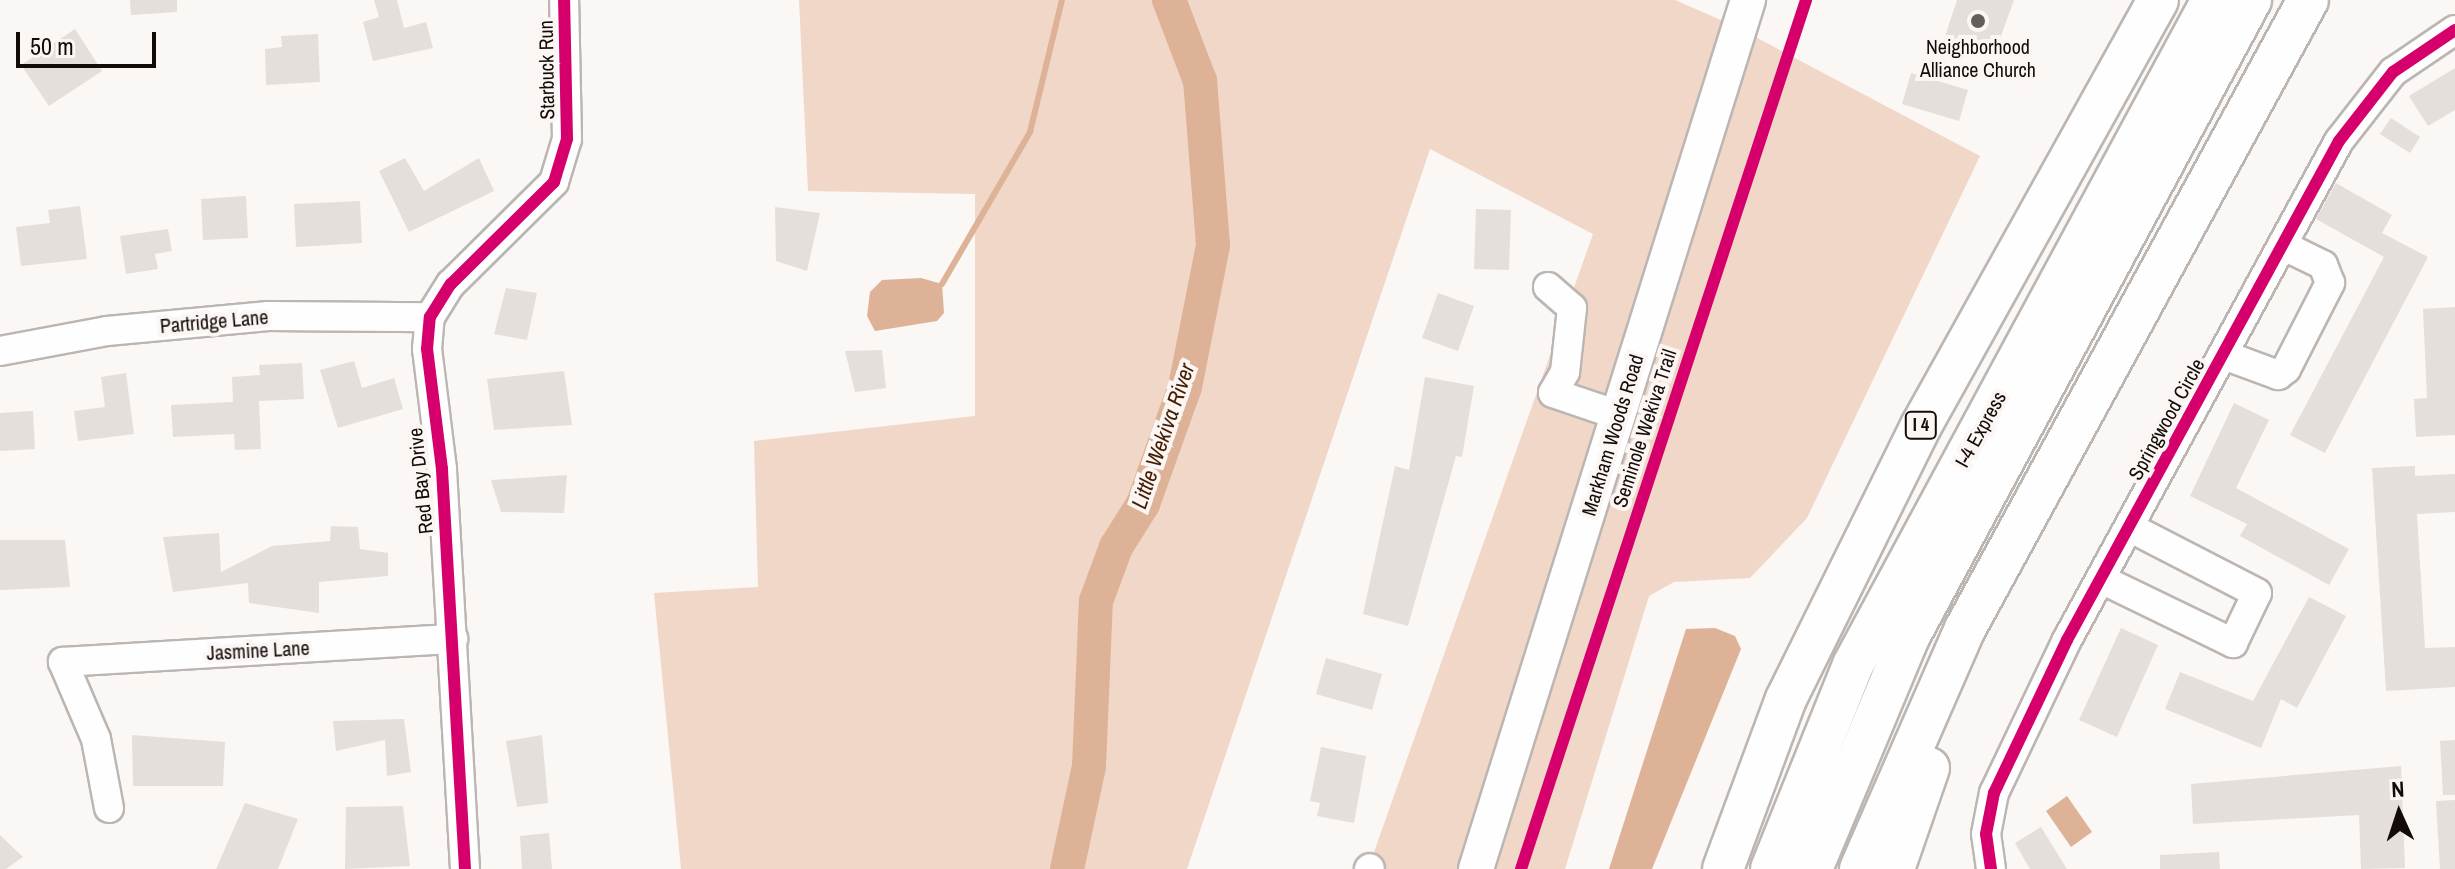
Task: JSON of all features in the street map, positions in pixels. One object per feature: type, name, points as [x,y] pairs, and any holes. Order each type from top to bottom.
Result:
[{"type":"highway","name":"I 4","points":[[1723,869],[1786,699],[1921,426],[2158,0]]},
{"type":"highway","name":"I-4 Express","points":[[1771,869],[1859,652],[2212,0]]},
{"type":"highway","name":"I-4 Express","points":[[1812,869],[1908,639],[2251,0]]},
{"type":"highway","points":[[1860,869],[1965,629],[2308,0]]},
{"type":"highway","points":[[1894,869],[1952,699],[1965,629]]},
{"type":"main road","name":"Markham Woods Road","points":[[1476,869],[1748,0]]},
{"type":"street","name":"Starbuck Run","points":[[430,317],[477,252],[554,182],[567,139],[564,0]]},
{"type":"street","name":"Springwood Circle","points":[[1991,869],[1986,834],[1994,793],[2101,579],[2339,141],[2393,72],[2455,30]]},
{"type":"street","points":[[2224,355],[2278,375],[2286,369],[2330,283],[2323,265],[2284,246]]},
{"type":"street","points":[[1548,287],[1572,308],[1565,372],[1553,393],[1618,415]]},
{"type":"street","name":"Partridge Lane","points":[[0,351],[107,331],[268,316],[430,317]]},
{"type":"street","name":"Red Bay Drive","points":[[430,317],[428,391],[442,469],[465,869]]},
{"type":"street","points":[[2101,579],[2233,643],[2257,593],[2129,527]]},
{"type":"street","name":"Jasmine Lane","points":[[109,808],[96,739],[63,662],[453,639]]},
{"type":"shaded area","points":[[799,0],[1675,0],[1730,24],[1466,869],[1368,869],[1593,234],[1430,149],[1187,869],[681,869],[654,593],[758,587],[754,441],[975,416],[975,194],[808,191]]},
{"type":"shaded area","points":[[1748,33],[1980,156],[1807,518],[1750,578],[1674,582],[1649,596],[1565,869],[1486,869]]},
{"type":"shaded area","points":[[921,278],[942,284],[944,313],[937,321],[875,331],[867,316],[870,292],[882,280]]},
{"type":"shaded area","points":[[1715,628],[1735,636],[1741,649],[1652,869],[1609,869],[1686,629]]},
{"type":"shaded area","points":[[2067,796],[2092,832],[2071,847],[2046,811]]},
{"type":"building","points":[[130,0],[177,0],[177,12],[131,15]]},
{"type":"building","points":[[374,0],[397,0],[404,28],[426,22],[433,48],[373,61],[363,22],[379,17]]},
{"type":"building","name":"Neighborhood Alliance Church","points":[[1957,0],[2014,0],[1993,58],[1943,42]]},
{"type":"building","points":[[75,29],[102,71],[49,106],[21,65]]},
{"type":"building","points":[[318,34],[320,82],[266,85],[265,49],[282,47],[281,36]]},
{"type":"building","points":[[2455,68],[2455,110],[2428,126],[2409,96]]},
{"type":"building","points":[[1911,73],[1968,90],[1959,121],[1902,104]]},
{"type":"building","points":[[2391,118],[2420,137],[2410,153],[2380,134]]},
{"type":"building","points":[[405,158],[424,191],[479,158],[494,191],[409,232],[379,171]]},
{"type":"building","points":[[2336,183],[2392,215],[2382,233],[2428,257],[2325,453],[2290,435],[2384,257],[2316,219]]},
{"type":"building","points":[[246,196],[248,238],[203,240],[201,199]]},
{"type":"building","points":[[360,201],[362,243],[296,247],[294,204]]},
{"type":"building","points":[[80,206],[87,259],[21,266],[16,227],[50,223],[48,210]]},
{"type":"building","points":[[775,207],[820,213],[807,271],[776,261]]},
{"type":"building","points":[[1476,209],[1511,210],[1509,270],[1474,269]]},
{"type":"building","points":[[168,229],[172,251],[155,254],[158,269],[126,274],[120,236]]},
{"type":"building","points":[[506,288],[537,293],[527,340],[494,334]]},
{"type":"building","points":[[1438,293],[1474,306],[1458,351],[1422,338]]},
{"type":"building","points":[[2455,307],[2455,435],[2416,437],[2414,399],[2427,398],[2423,309]]},
{"type":"building","points":[[882,350],[886,388],[855,392],[845,351]]},
{"type":"building","points":[[354,361],[362,388],[394,378],[403,409],[338,428],[320,370]]},
{"type":"building","points":[[302,363],[304,399],[259,401],[261,449],[235,450],[234,434],[173,437],[171,405],[233,402],[232,377],[260,375],[259,365]]},
{"type":"building","points":[[564,371],[572,425],[494,430],[487,379]]},
{"type":"building","points":[[126,373],[134,434],[78,441],[74,411],[105,407],[101,377]]},
{"type":"building","points":[[1425,377],[1474,386],[1462,457],[1456,456],[1408,626],[1363,614],[1395,466],[1409,470]]},
{"type":"building","points":[[2234,403],[2269,420],[2236,488],[2349,549],[2329,585],[2240,536],[2247,524],[2190,496]]},
{"type":"building","points":[[33,411],[35,449],[0,451],[0,413]]},
{"type":"building","points":[[2415,466],[2415,476],[2455,474],[2455,512],[2417,514],[2425,648],[2455,647],[2455,687],[2386,691],[2372,468]]},
{"type":"building","points":[[567,475],[564,513],[501,512],[491,480]]},
{"type":"building","points":[[331,526],[358,527],[360,549],[388,553],[388,576],[319,582],[319,613],[249,603],[248,583],[173,592],[163,537],[219,533],[221,572],[272,546],[330,541]]},
{"type":"building","points":[[0,540],[65,540],[70,587],[0,590]]},
{"type":"building","points":[[2309,597],[2346,616],[2297,708],[2281,699],[2261,748],[2165,709],[2180,672],[2253,701]]},
{"type":"building","points":[[2121,628],[2158,645],[2117,737],[2079,720]]},
{"type":"building","points":[[1326,658],[1382,674],[1372,710],[1316,694]]},
{"type":"building","points":[[404,719],[411,772],[387,776],[385,740],[336,751],[333,721]]},
{"type":"building","points":[[132,735],[225,742],[223,786],[133,786]]},
{"type":"building","points":[[542,735],[548,803],[517,807],[506,741]]},
{"type":"building","points":[[2455,740],[2455,795],[2443,795],[2440,741]]},
{"type":"building","points":[[1321,747],[1366,756],[1354,823],[1317,816],[1320,803],[1310,801]]},
{"type":"building","points":[[2401,766],[2405,868],[2361,869],[2359,815],[2193,824],[2191,784]]},
{"type":"building","points":[[2455,800],[2455,869],[2440,869],[2436,801]]},
{"type":"building","points":[[245,803],[298,819],[278,869],[216,869]]},
{"type":"building","points":[[403,806],[410,866],[345,869],[346,807]]},
{"type":"building","points":[[2041,827],[2067,869],[2030,869],[2015,843]]},
{"type":"building","points":[[549,833],[552,869],[522,869],[520,836]]},
{"type":"building","points":[[0,835],[23,857],[6,869],[0,869]]},
{"type":"building","points":[[2219,852],[2220,869],[2160,869],[2160,855]]},
{"type":"waterway","points":[[942,284],[1030,132],[1062,0]]},
{"type":"waterway","name":"Little Wekiva River","points":[[1067,869],[1089,766],[1096,601],[1116,547],[1143,504],[1185,387],[1213,245],[1200,81],[1169,0]]},
{"type":"cycle path","points":[[465,869],[442,469],[427,349],[430,317],[451,284],[554,182],[567,139],[564,0]]},
{"type":"cycle path","name":"Seminole Wekiva Trail","points":[[1521,869],[1806,0]]},
{"type":"cycle path","points":[[1991,869],[1986,834],[1994,793],[2067,640],[2339,141],[2393,72],[2455,30]]},
{"type":"place","name":"Neighborhood Alliance Church","points":[[1978,21]]}]
